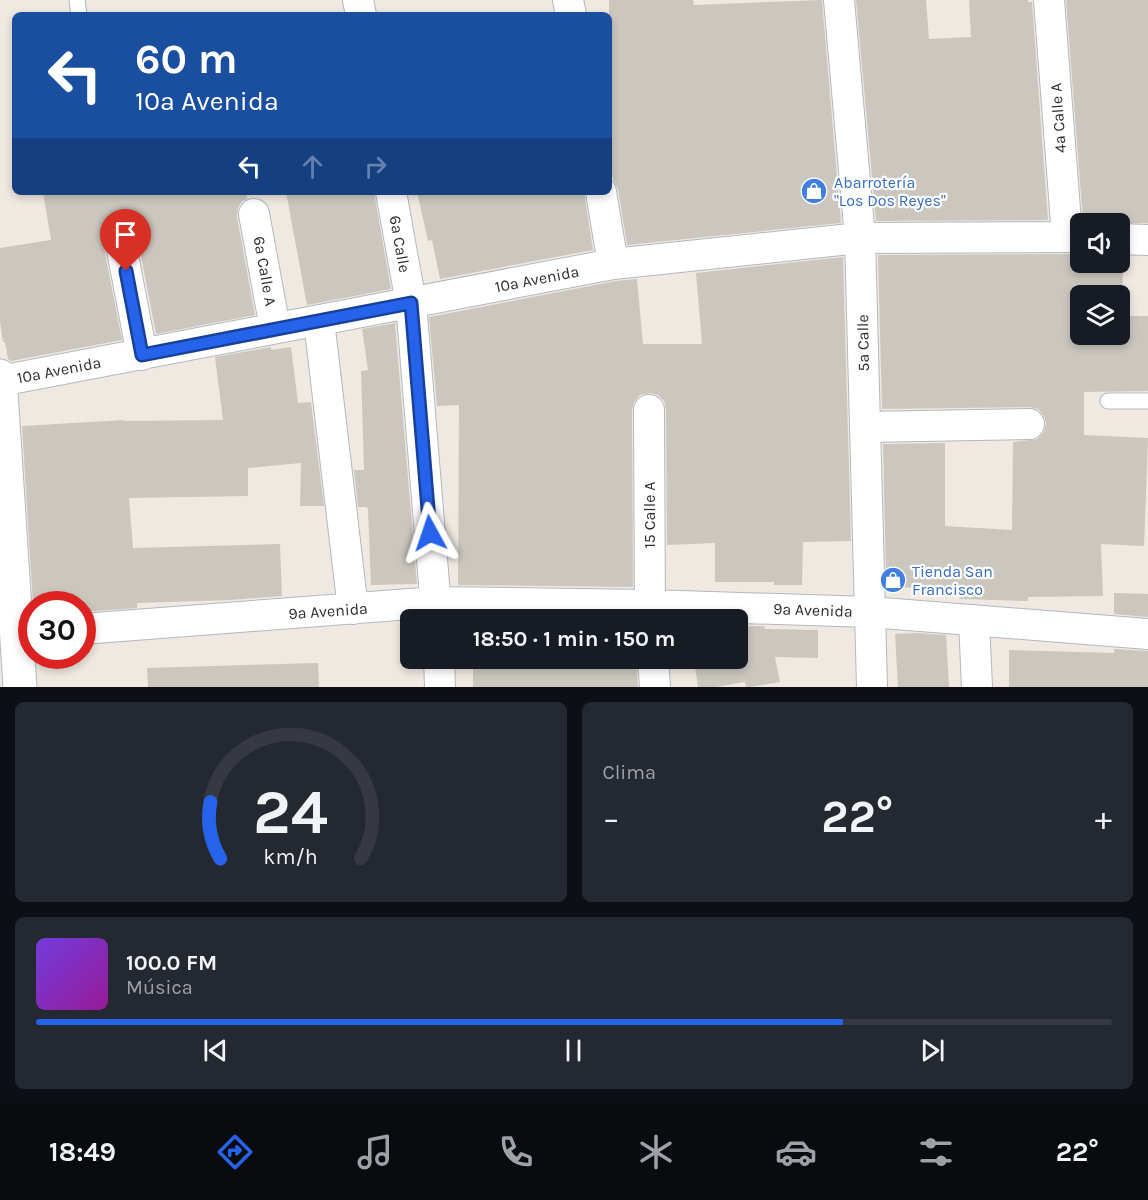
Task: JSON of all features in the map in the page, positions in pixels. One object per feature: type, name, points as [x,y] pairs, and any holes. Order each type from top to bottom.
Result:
[{"type":"main road","points":[[0,376],[20,687]]},
{"type":"street","name":"5a Calle","points":[[839,0],[860,238],[872,687]]},
{"type":"street","name":"4a Calle A","points":[[1049,0],[1072,213]]},
{"type":"street","name":"6a Calle","points":[[392,195],[411,303],[436,609]]},
{"type":"street","points":[[602,195],[614,264]]},
{"type":"street","name":"6a Calle A","points":[[254,214],[275,328]]},
{"type":"street","name":"10a Avenida","points":[[0,381],[614,264],[860,238],[1070,236]]},
{"type":"street","points":[[1130,239],[1148,240]]},
{"type":"street","points":[[122,250],[142,355]]},
{"type":"street","points":[[319,321],[353,609]]},
{"type":"street","name":"15 Calle A","points":[[648,410],[650,609]]},
{"type":"street","points":[[865,427],[1029,424]]},
{"type":"street","name":"9a Avenida","points":[[96,628],[353,609],[400,610]]},
{"type":"street","name":"9a Avenida","points":[[748,612],[870,612],[1148,634]]},
{"type":"street","points":[[974,621],[978,687]]},
{"type":"street","points":[[439,669],[440,687]]},
{"type":"street","points":[[654,669],[655,687]]},
{"type":"lane","points":[[1108,401],[1148,401]]},
{"type":"building","points":[[609,0],[693,0],[694,5],[822,0],[841,223],[627,245],[618,189],[612,172],[612,12],[609,12]]},
{"type":"building","points":[[856,0],[926,0],[929,39],[971,37],[969,0],[1028,0],[1032,2],[1048,220],[876,221]]},
{"type":"building","points":[[1066,0],[1148,0],[1148,223],[1130,223],[1130,213],[1082,213]]},
{"type":"building","points":[[44,195],[246,195],[247,199],[242,201],[238,208],[237,217],[255,315],[156,334],[139,246],[128,234],[118,233],[110,237],[105,253],[122,340],[11,361],[8,359],[5,342],[3,342],[0,322],[0,248],[51,240]]},
{"type":"building","points":[[287,195],[375,195],[391,289],[307,305]]},
{"type":"building","points":[[418,195],[584,195],[593,250],[440,279],[432,240],[428,241]]},
{"type":"building","points":[[1070,254],[1070,273],[1123,273],[1122,285],[1070,285],[1070,345],[1130,345],[1130,316],[1148,316],[1148,391],[1084,392],[1084,435],[1148,438],[1144,546],[1101,544],[1103,596],[1028,597],[1028,601],[960,599],[961,589],[891,587],[886,580],[883,444],[945,443],[945,526],[1012,530],[1013,442],[1037,439],[1044,432],[1046,423],[1038,409],[1029,407],[882,409],[878,255]]},
{"type":"building","points":[[843,257],[851,541],[803,542],[802,585],[774,585],[774,582],[715,582],[715,543],[667,545],[666,410],[664,401],[658,395],[650,393],[640,395],[634,402],[632,410],[633,587],[458,585],[459,405],[437,406],[429,317],[616,281],[637,279],[643,344],[702,344],[696,273]]},
{"type":"building","points":[[395,323],[417,584],[371,585],[368,509],[358,507],[354,470],[364,470],[361,371],[368,370],[362,329]]},
{"type":"building","points":[[271,347],[271,350],[291,347],[298,403],[311,402],[324,506],[300,506],[301,463],[248,468],[248,496],[129,498],[133,548],[280,544],[282,596],[137,603],[137,608],[96,611],[96,591],[32,591],[22,426],[124,420],[223,420],[215,357]]},
{"type":"building","points":[[1114,593],[1148,594],[1148,617],[1114,614]]},
{"type":"building","points":[[748,627],[818,630],[818,658],[775,657],[780,682],[750,687],[746,687],[745,682],[716,687],[698,687],[695,669],[748,669]]},
{"type":"building","points":[[895,634],[946,635],[949,687],[898,687]]},
{"type":"building","points":[[1114,649],[1148,651],[1148,687],[1009,687],[1009,650],[1114,653]]},
{"type":"building","points":[[318,663],[319,687],[148,687],[147,668]]},
{"type":"building","points":[[473,669],[637,669],[638,687],[473,687]]},
{"type":"place","name":"Abarrotería \"Los Dos Reyes\"","points":[[814,191]]},
{"type":"place","name":"Tienda San Francisco","points":[[893,580]]},
{"type":"route","points":[[126,271],[142,355],[411,303],[430,533]]}]
